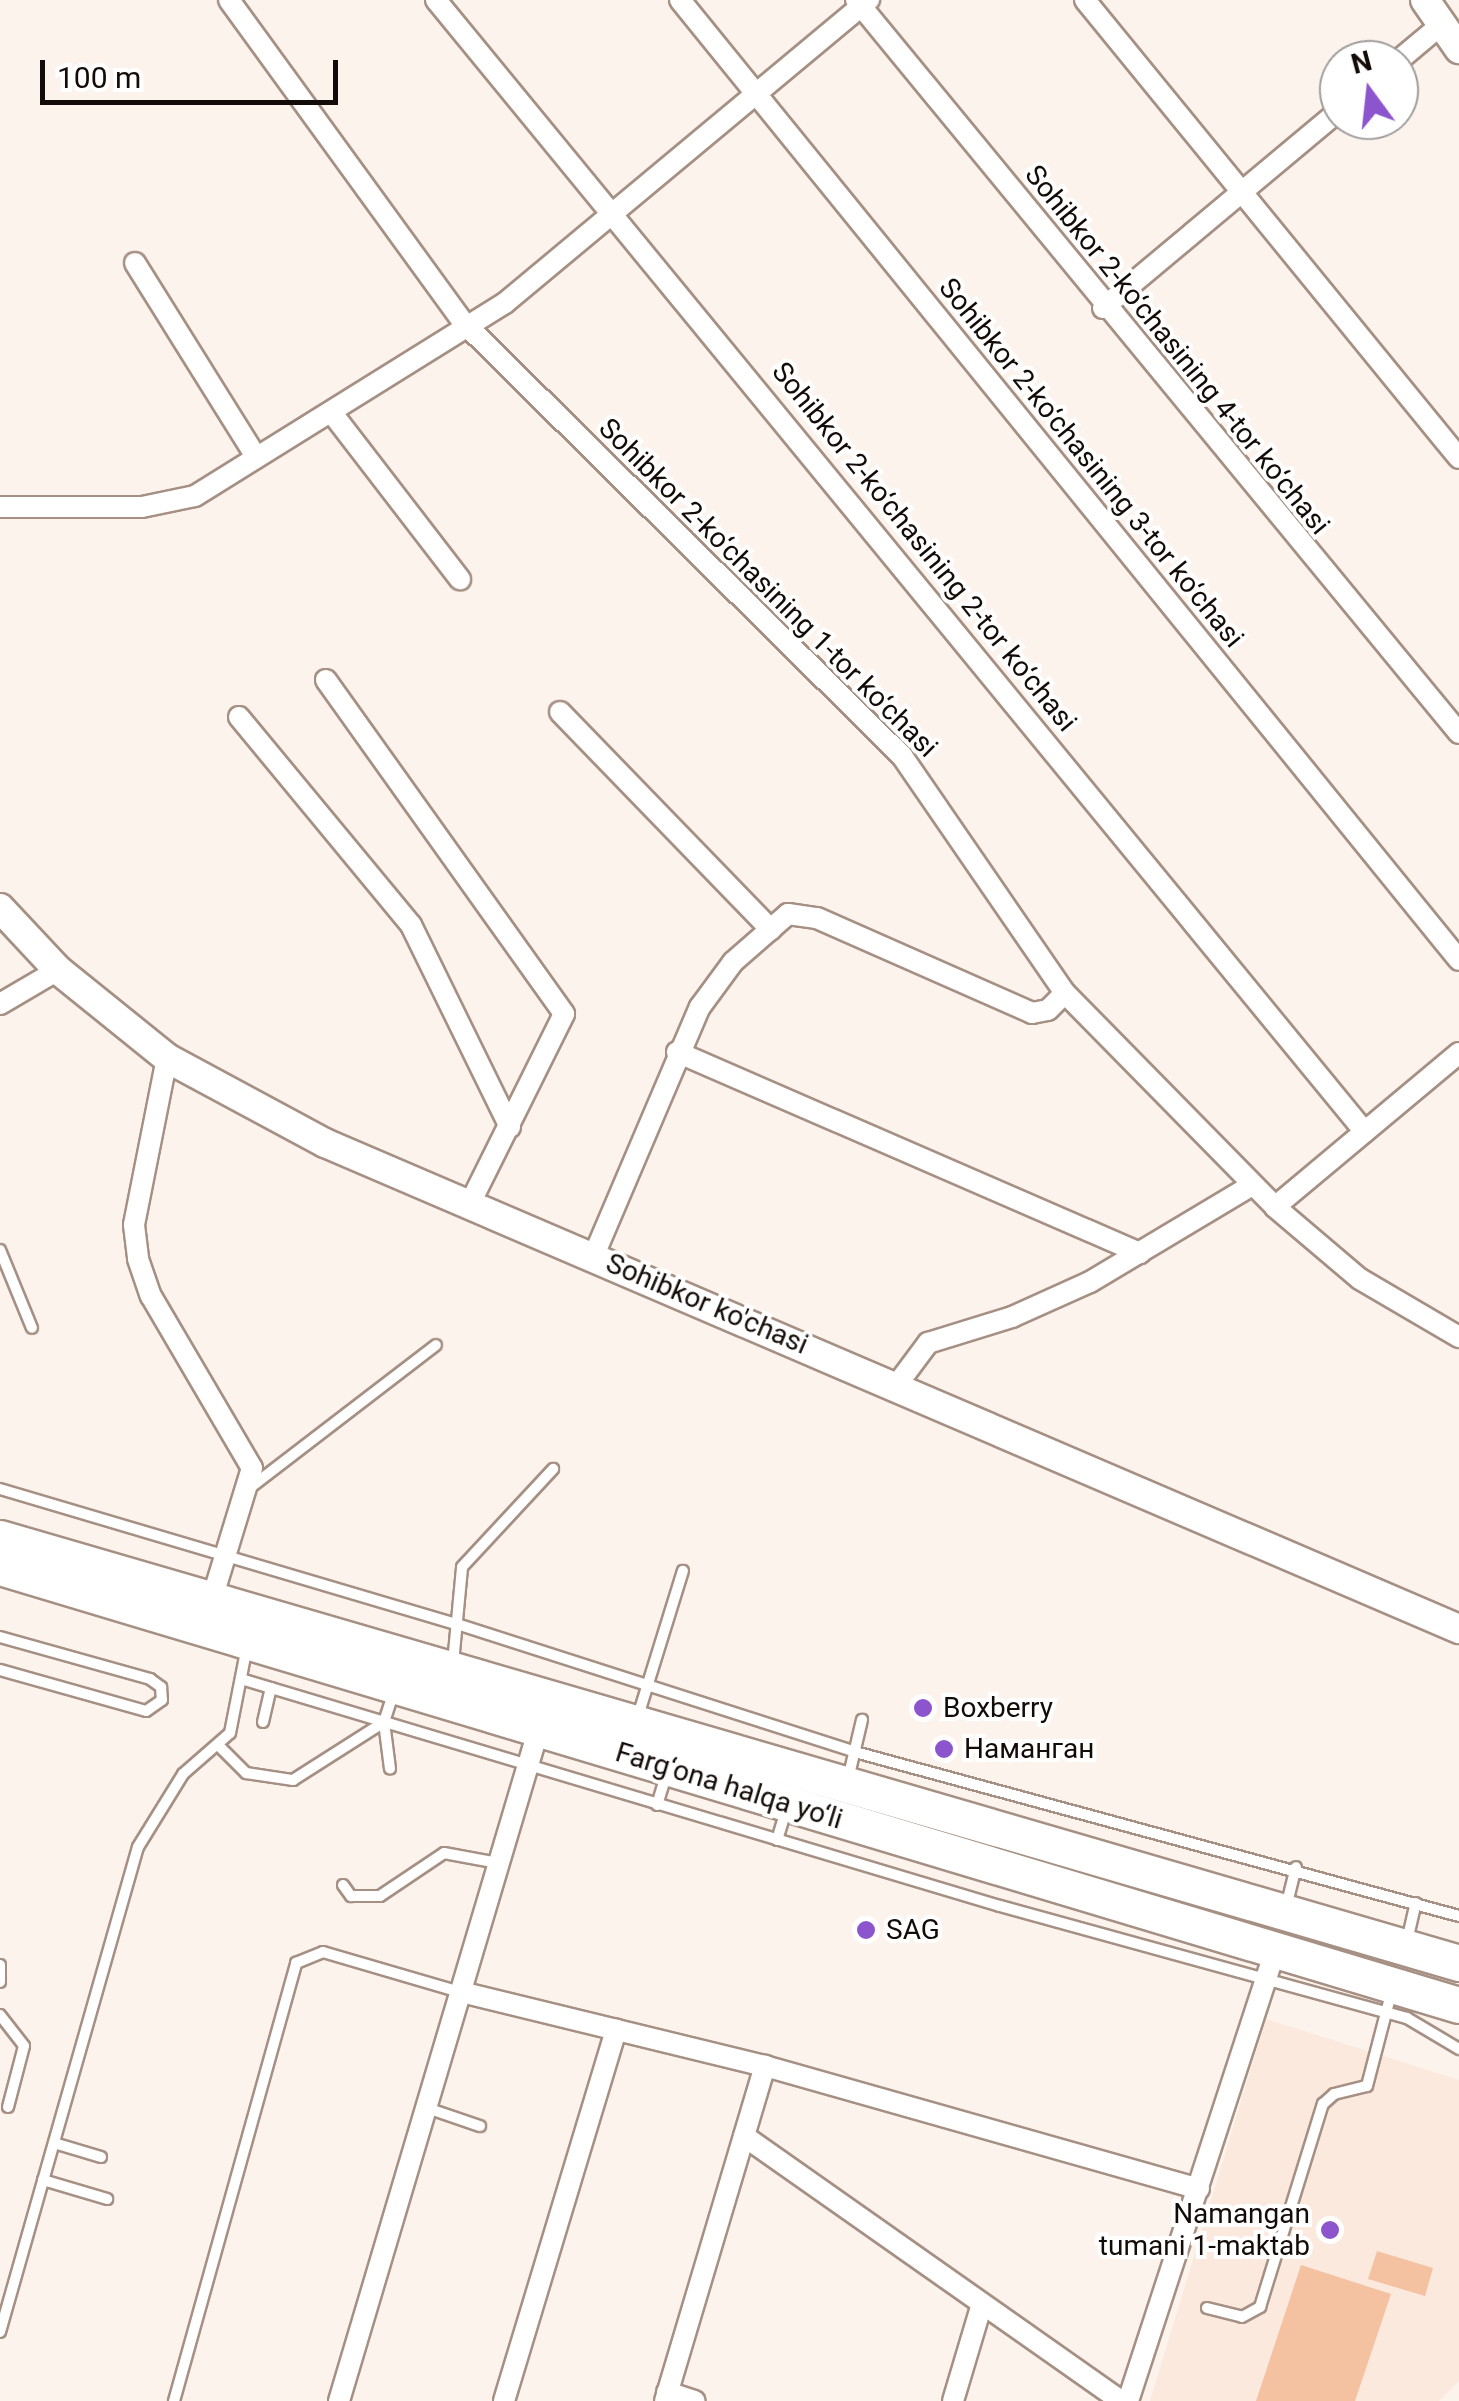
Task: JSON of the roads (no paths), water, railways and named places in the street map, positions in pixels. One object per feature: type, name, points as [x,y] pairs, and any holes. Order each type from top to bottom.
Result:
[{"type":"highway","name":"Farg‘ona halqa yo‘li","points":[[0,1538],[845,1789],[1459,1963]]},
{"type":"highway","name":"Farg‘ona halqa yo‘li","points":[[0,1567],[1142,1910],[1270,1965],[1390,1999],[1459,2005]]},
{"type":"street","name":"Sohibkor 2-ko‘chasining 1-tor ko‘chasi","points":[[230,0],[464,323],[902,756],[1065,993],[1275,1207],[1360,1279],[1459,1337]]},
{"type":"street","name":"Sohibkor 2-ko‘chasining 2-tor ko‘chasi","points":[[436,0],[1364,1132]]},
{"type":"street","name":"Sohibkor 2-ko‘chasining 3-tor ko‘chasi","points":[[680,0],[1459,960]]},
{"type":"street","points":[[1086,0],[1459,458]]},
{"type":"street","points":[[1425,0],[1459,49]]},
{"type":"street","points":[[0,508],[142,507],[195,496],[332,413],[464,323],[505,303],[758,98],[862,2]]},
{"type":"street","name":"Sohibkor 2-ko‘chasining 4-tor ko‘chasi","points":[[862,2],[1103,308],[1459,733]]},
{"type":"street","points":[[1419,43],[1442,24]]},
{"type":"street","points":[[1103,308],[1319,128]]},
{"type":"street","points":[[135,263],[256,458]]},
{"type":"street","points":[[332,413],[460,578]]},
{"type":"street","points":[[326,680],[564,1014],[470,1203]]},
{"type":"street","points":[[560,712],[771,930]]},
{"type":"street","points":[[239,717],[411,925],[510,1127]]},
{"type":"street","name":"Sohibkor ko'chasi","points":[[0,908],[58,970],[168,1058],[326,1142],[1459,1629]]},
{"type":"street","points":[[594,1255],[677,1052],[723,976],[788,914],[802,913],[1032,1013],[1048,1010],[1065,993]]},
{"type":"street","points":[[0,1004],[58,970]]},
{"type":"street","points":[[677,1052],[1140,1253]]},
{"type":"street","points":[[1275,1207],[1459,1052]]},
{"type":"street","points":[[168,1058],[137,1208],[138,1259],[151,1296],[249,1454],[251,1487],[211,1602]]},
{"type":"street","points":[[896,1386],[928,1342],[1012,1317],[1140,1253],[1252,1185]]},
{"type":"street","points":[[339,2401],[539,1728]]},
{"type":"street","points":[[744,2136],[981,2306],[1125,2401],[1200,2189],[1270,1965]]},
{"type":"street","points":[[462,1992],[765,2066],[1200,2189]]},
{"type":"street","points":[[504,2401],[616,2030]]},
{"type":"street","points":[[695,2401],[666,2396],[765,2066]]},
{"type":"street","points":[[954,2401],[981,2306]]},
{"type":"lane","points":[[0,1250],[32,1328]]},
{"type":"lane","points":[[251,1487],[436,1345]]},
{"type":"lane","points":[[452,1674],[470,1553],[552,1469]]},
{"type":"lane","points":[[0,1489],[457,1624],[855,1752],[1296,1868],[1459,1916]]},
{"type":"lane","points":[[634,1727],[683,1571]]},
{"type":"lane","points":[[0,1637],[150,1680],[161,1687],[162,1700],[146,1711],[0,1670]]},
{"type":"lane","points":[[0,2332],[138,1847],[183,1774],[230,1733],[248,1640]]},
{"type":"lane","points":[[242,1678],[1132,1944],[1270,1965]]},
{"type":"lane","points":[[390,1769],[384,1722],[395,1685]]},
{"type":"lane","points":[[263,1722],[271,1688]]},
{"type":"lane","points":[[845,1789],[862,1720]]},
{"type":"lane","points":[[218,1745],[246,1773],[293,1780],[384,1722]]},
{"type":"lane","points":[[657,1805],[668,1767]]},
{"type":"lane","points":[[777,1840],[788,1804]]},
{"type":"lane","points":[[891,1873],[902,1838]]},
{"type":"lane","points":[[343,1885],[351,1896],[380,1896],[444,1853],[499,1864]]},
{"type":"lane","points":[[1285,1912],[1296,1868]]},
{"type":"lane","points":[[1000,1906],[1011,1871]]},
{"type":"lane","points":[[1078,1928],[1088,1894]]},
{"type":"lane","points":[[1405,1947],[1416,1903]]},
{"type":"lane","points":[[1132,1944],[1142,1910]]},
{"type":"lane","points":[[174,2401],[296,1963],[323,1952],[462,1992]]},
{"type":"lane","points":[[0,1966],[0,1982]]},
{"type":"lane","points":[[1390,1999],[1407,2018],[1459,2049]]},
{"type":"lane","points":[[1207,2308],[1242,2316],[1260,2307],[1323,2104],[1367,2086],[1390,1999]]},
{"type":"lane","points":[[0,2015],[18,2031],[24,2046],[8,2107]]},
{"type":"lane","points":[[426,2108],[480,2126]]},
{"type":"lane","points":[[54,2143],[101,2157]]},
{"type":"lane","points":[[43,2180],[106,2199]]},
{"type":"place","name":"Boxberry","points":[[923,1708]]},
{"type":"place","name":"Наманган","points":[[944,1749]]},
{"type":"place","name":"SAG","points":[[866,1930]]},
{"type":"place","name":"Namangan tumani 1-maktab","points":[[1330,2230]]}]
